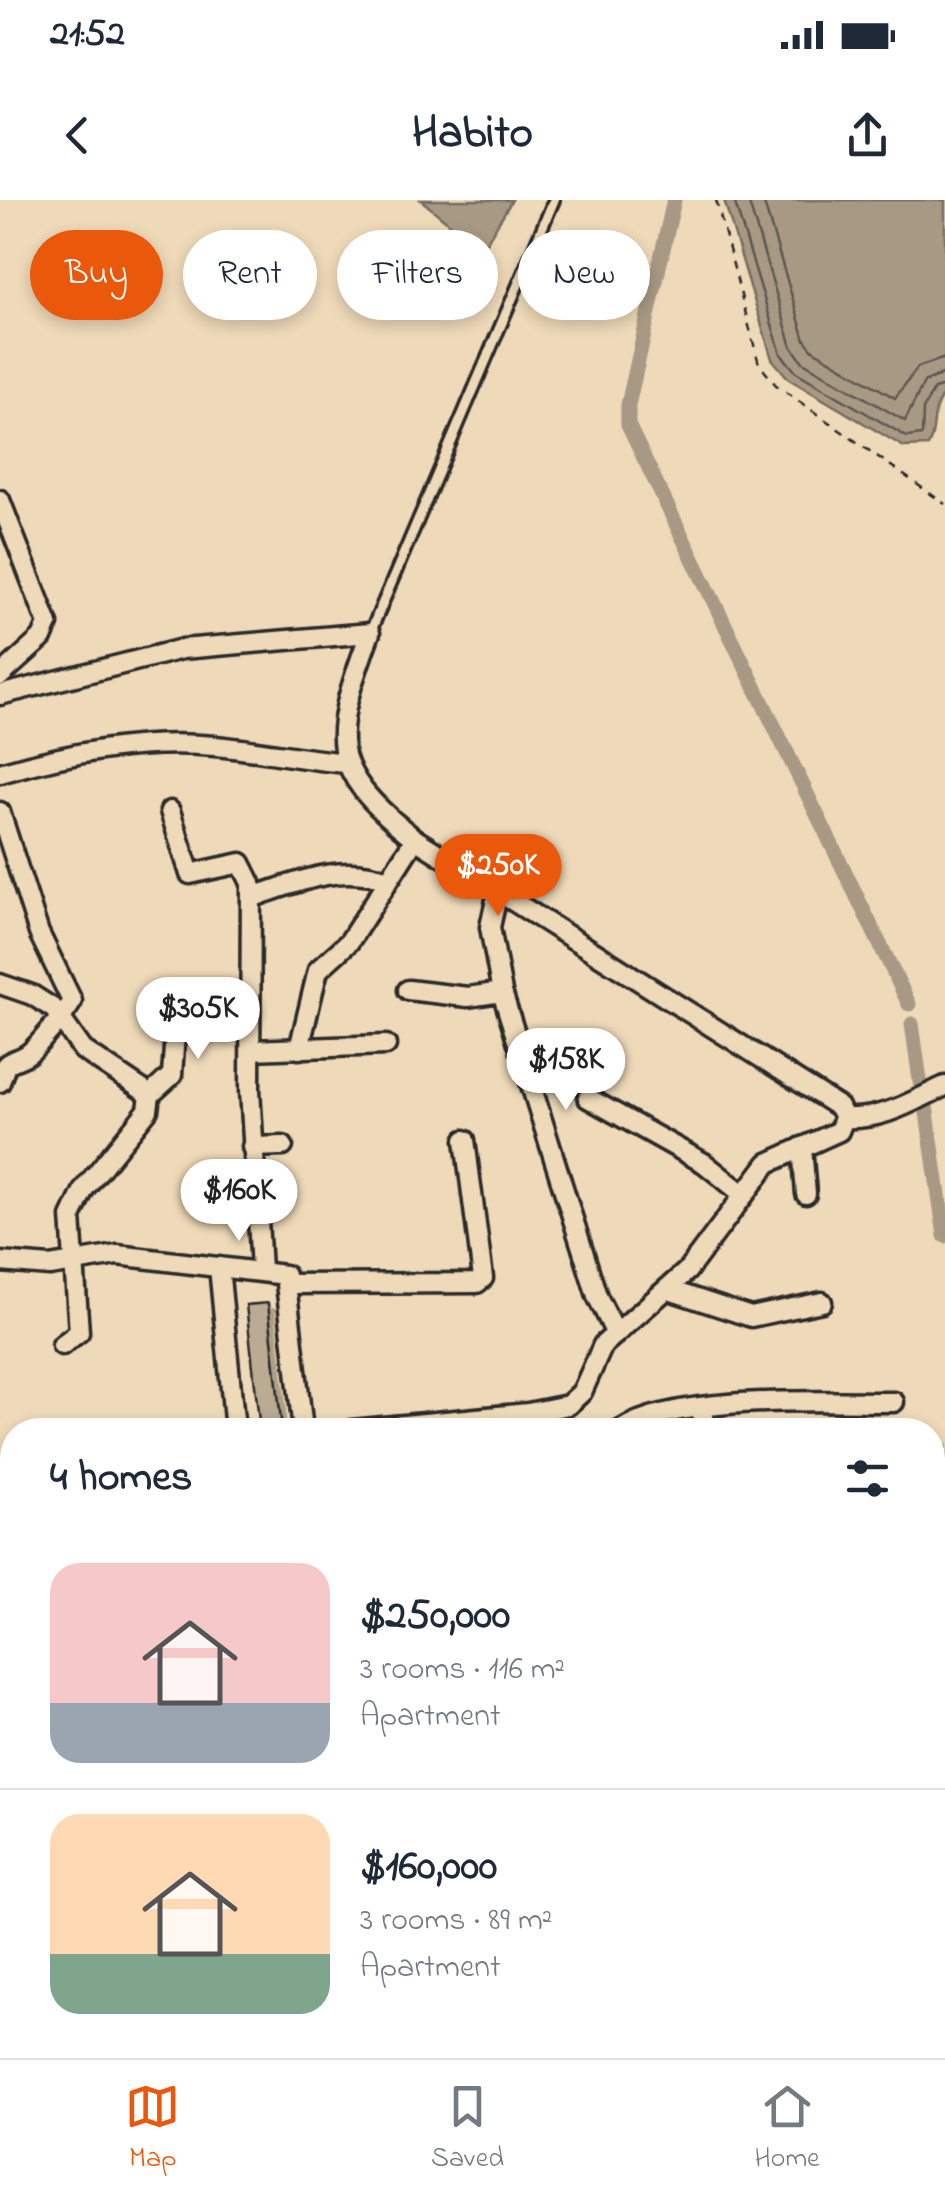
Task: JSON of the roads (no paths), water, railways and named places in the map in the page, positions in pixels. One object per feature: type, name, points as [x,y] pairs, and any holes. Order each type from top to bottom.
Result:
[{"type":"street","points":[[0,500],[48,624],[42,638],[0,676]]},
{"type":"street","points":[[0,694],[182,649],[370,633],[345,712],[346,763],[360,792],[415,839],[839,1106],[844,1118],[839,1130],[768,1164],[668,1290],[598,1351],[582,1392],[568,1405],[528,1413],[450,1418]]},
{"type":"street","points":[[0,773],[102,749],[165,744],[346,763]]},
{"type":"street","points":[[170,810],[190,874],[241,863],[248,869],[253,897],[252,1147],[261,1269]]},
{"type":"street","points":[[0,812],[39,933],[70,991],[70,1010],[48,1028],[32,1051],[6,1065],[0,1082]]},
{"type":"street","points":[[298,1050],[318,970],[349,942],[415,839]]},
{"type":"street","points":[[253,897],[330,872],[358,872],[388,880]]},
{"type":"street","points":[[498,891],[490,927],[502,992],[597,1296],[616,1334]]},
{"type":"street","points":[[0,984],[32,995],[62,1019],[83,1050],[150,1095]]},
{"type":"street","points":[[408,990],[468,997],[502,992]]},
{"type":"street","points":[[62,1345],[80,1332],[71,1234],[76,1204],[148,1110],[150,1095],[172,1074],[178,994]]},
{"type":"street","points":[[251,1050],[386,1045]]},
{"type":"street","points":[[844,1118],[870,1120],[945,1086]]},
{"type":"street","points":[[588,1098],[704,1163],[744,1195]]},
{"type":"street","points":[[289,1284],[476,1283],[484,1278],[466,1140]]},
{"type":"street","points":[[252,1147],[283,1146]]},
{"type":"street","points":[[802,1146],[806,1194]]},
{"type":"street","points":[[0,1262],[40,1266],[117,1254],[278,1272],[289,1284],[302,1418]]},
{"type":"street","points":[[219,1267],[234,1418]]},
{"type":"street","points":[[668,1290],[751,1318],[822,1302]]},
{"type":"street","points":[[650,1418],[702,1409],[894,1402]]},
{"type":"street","points":[[702,1409],[703,1418]]},
{"type":"lane","points":[[370,633],[554,200]]},
{"type":"water","points":[[421,200],[512,200],[494,230],[457,230]]},
{"type":"water","points":[[724,200],[945,200],[945,393],[937,406],[928,446],[904,447],[789,379],[772,359]]},
{"type":"waterway","points":[[674,200],[628,405],[628,425],[909,1004]]},
{"type":"waterway","points":[[912,1024],[921,1087]]},
{"type":"waterway","points":[[926,1106],[945,1236]]}]
